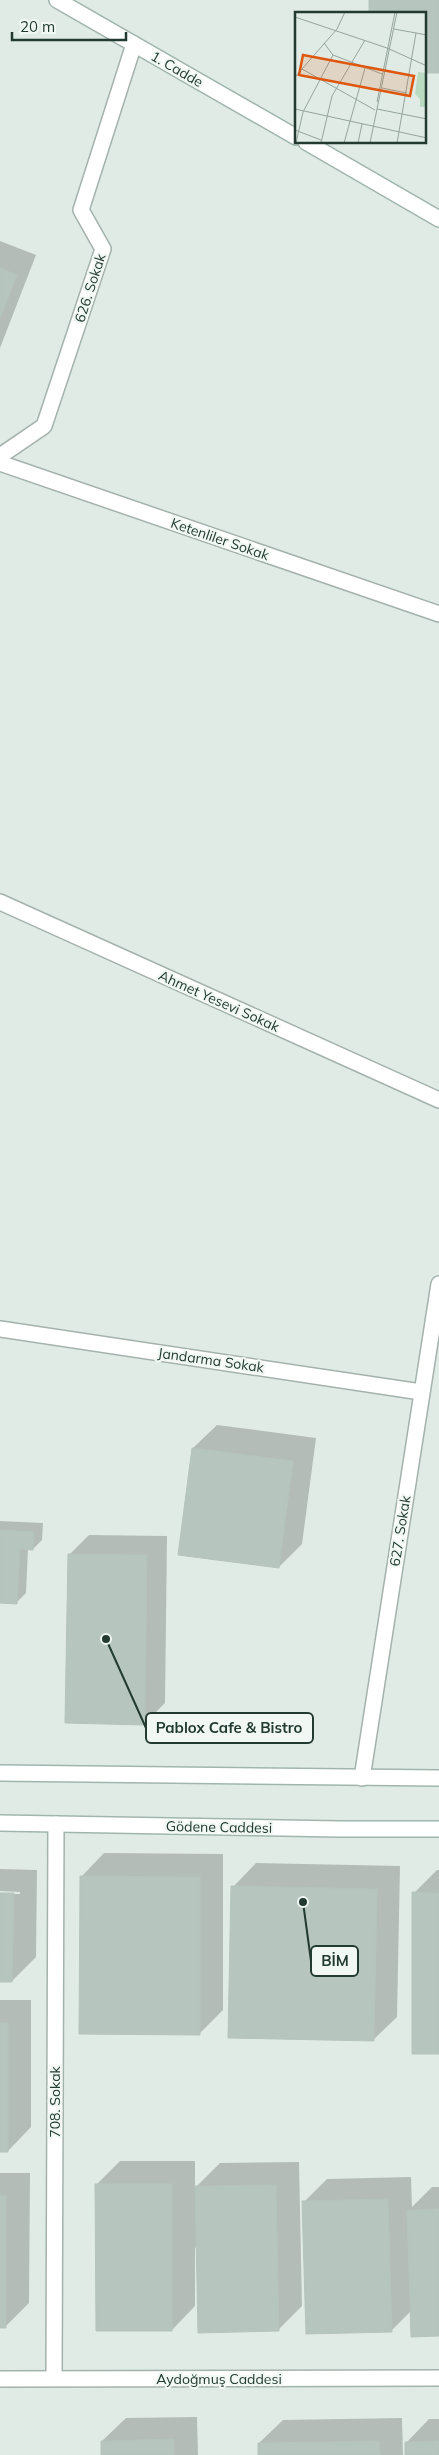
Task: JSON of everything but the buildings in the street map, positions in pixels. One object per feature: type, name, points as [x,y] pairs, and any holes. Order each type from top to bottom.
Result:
[{"type":"street","name":"1. Cadde","points":[[57,0],[295,136]]},
{"type":"street","name":"626. Sokak","points":[[0,456],[44,426],[103,248],[82,210],[134,44]]},
{"type":"street","points":[[310,144],[439,218]]},
{"type":"street","name":"Ketenliler Sokak","points":[[0,463],[439,614]]},
{"type":"street","name":"Ahmet Yesevi Sokak","points":[[0,902],[439,1100]]},
{"type":"street","name":"627. Sokak","points":[[362,1778],[439,1284]]},
{"type":"street","name":"Jandarma Sokak","points":[[0,1329],[421,1392]]},
{"type":"street","points":[[0,1773],[439,1778]]},
{"type":"street","name":"Gödene Caddesi","points":[[0,1823],[439,1829]]},
{"type":"street","name":"708. Sokak","points":[[54,2379],[56,1824]]},
{"type":"street","name":"Aydoğmuş Caddesi","points":[[0,2379],[439,2378]]},
{"type":"place","name":"Pablox Cafe & Bistro","points":[[106,1639]]},
{"type":"place","name":"BİM","points":[[303,1902]]}]
